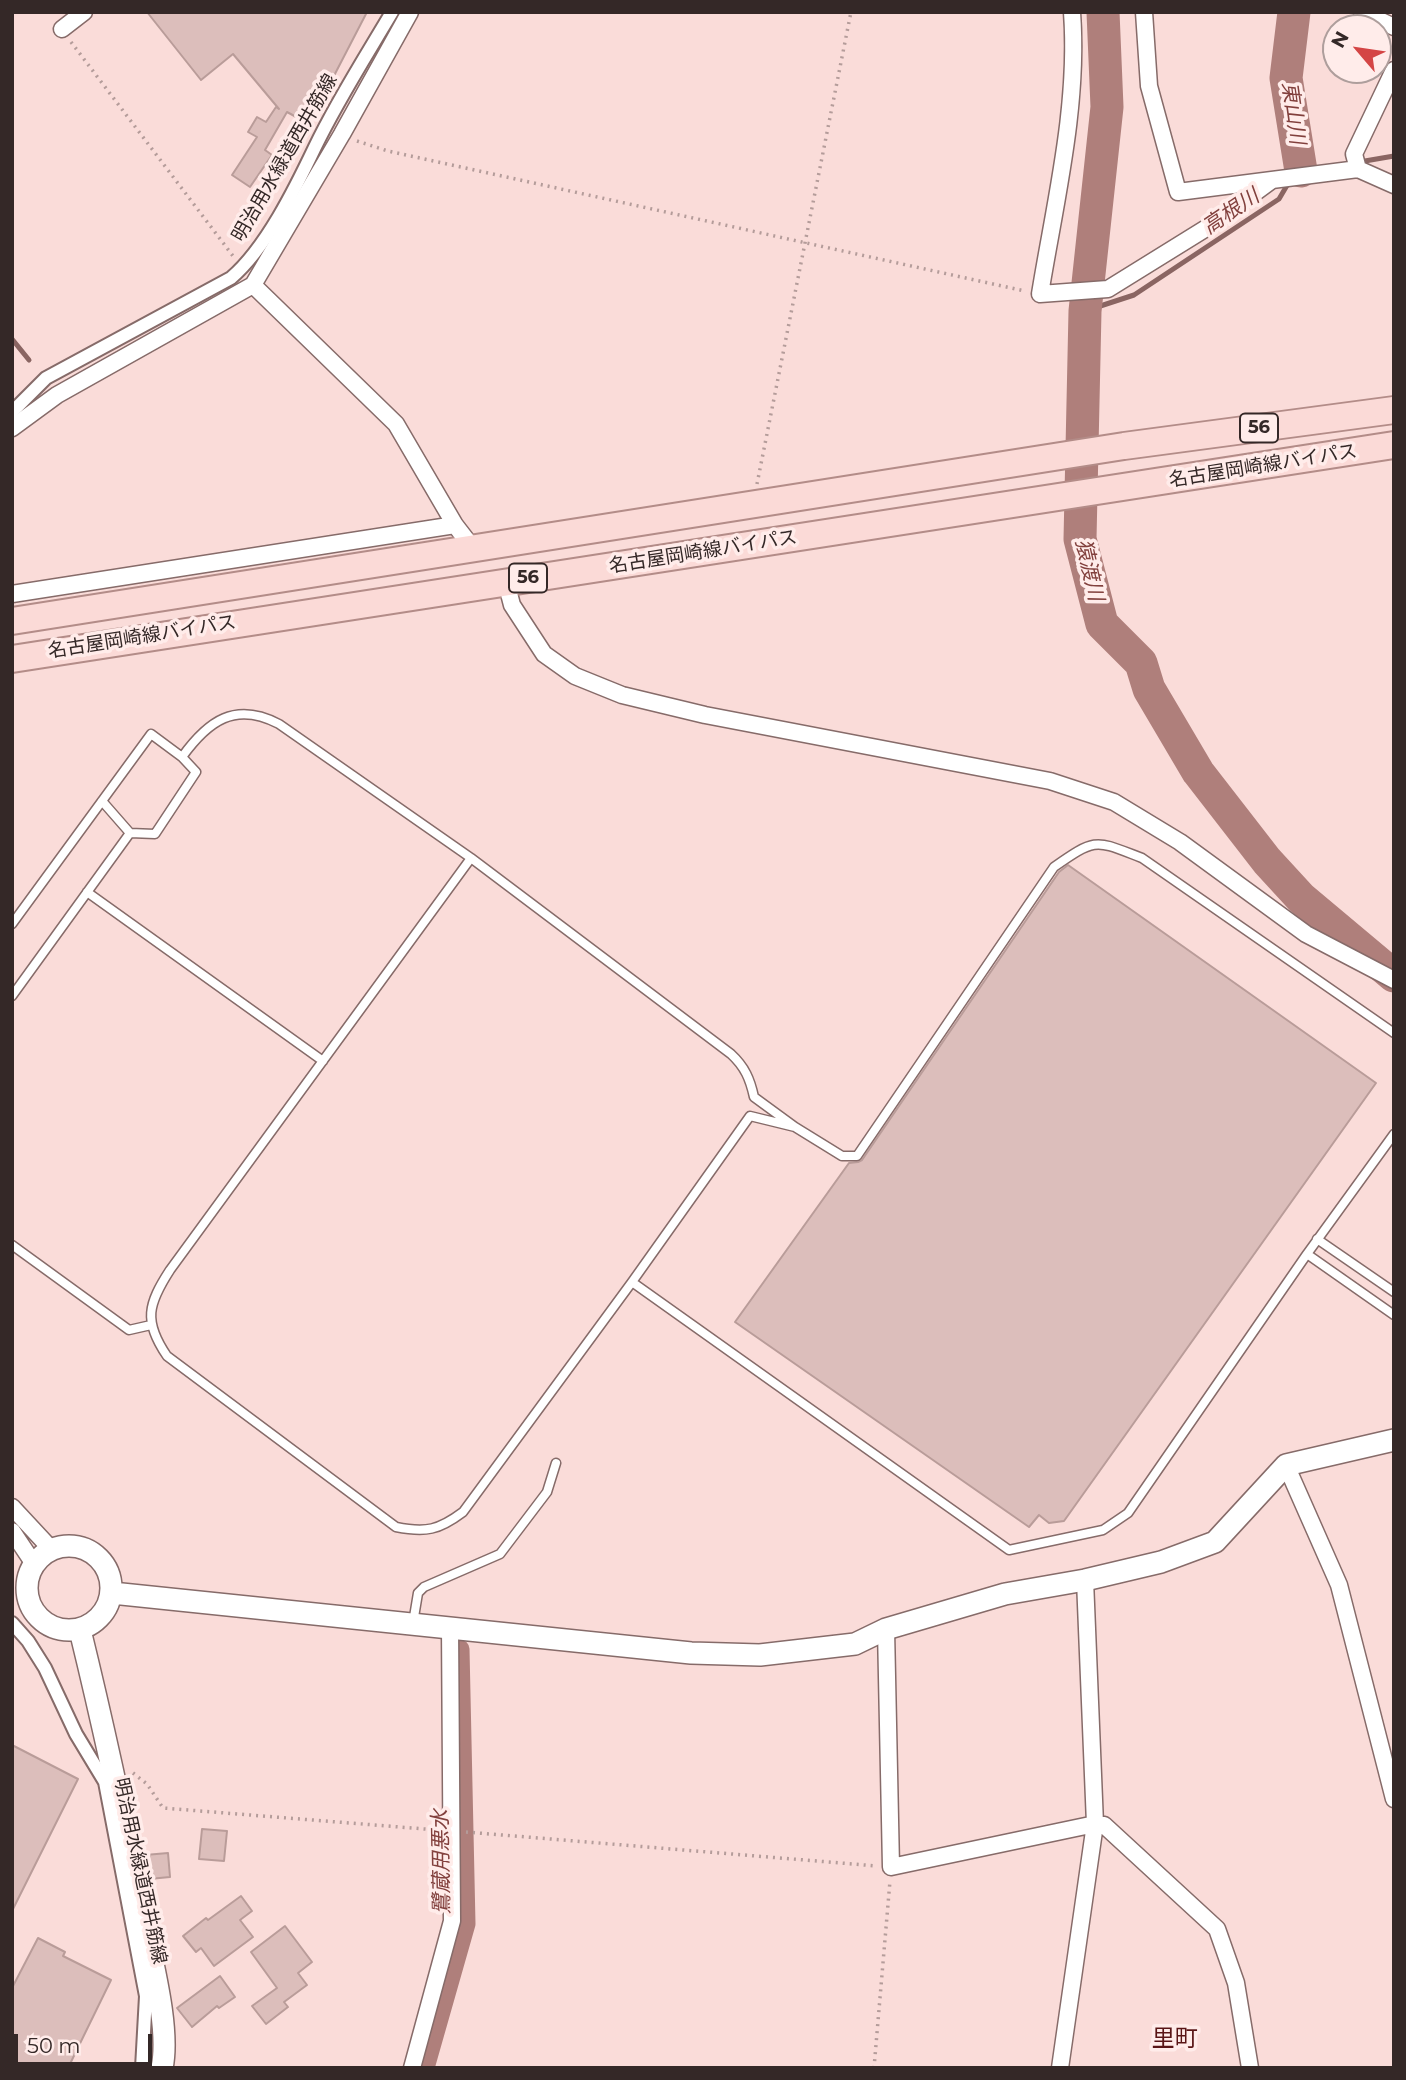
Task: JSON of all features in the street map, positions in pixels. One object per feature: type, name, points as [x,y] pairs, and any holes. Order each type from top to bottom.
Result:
[{"type":"main road","name":"名古屋岡崎線バイパス","points":[[12,621],[472,547],[1037,462],[1124,446],[1394,410]]},
{"type":"main road","name":"名古屋岡崎線バイパス","points":[[12,659],[1394,445]]},
{"type":"street","points":[[62,29],[84,12]]},
{"type":"street","name":"明治用水緑道西井筋線","points":[[12,412],[46,378],[231,278],[243,268],[255,254],[293,190],[361,63],[393,12]]},
{"type":"street","points":[[12,428],[57,395],[253,285],[410,12]]},
{"type":"street","points":[[1072,12],[1074,36],[1068,128],[1045,294],[1108,289],[1208,227],[1272,180]]},
{"type":"street","points":[[1144,12],[1149,86],[1178,192],[1358,169],[1394,185]]},
{"type":"street","points":[[1362,12],[1394,27]]},
{"type":"street","points":[[1358,169],[1354,154],[1394,70]]},
{"type":"street","points":[[253,285],[396,424],[455,525],[472,547]]},
{"type":"street","points":[[12,594],[455,525]]},
{"type":"street","points":[[506,582],[512,604],[544,654],[575,676],[622,695],[705,715],[1050,780],[1114,802],[1180,842],[1306,934],[1394,980]]},
{"type":"street","points":[[112,1592],[691,1653],[760,1654],[855,1644],[886,1629],[1005,1594],[1084,1580],[1161,1562],[1215,1542],[1286,1465],[1394,1440]]},
{"type":"street","points":[[1286,1465],[1339,1585],[1394,1799]]},
{"type":"street","points":[[12,1507],[52,1550]]},
{"type":"street","points":[[12,1531],[30,1604],[41,1620],[59,1630],[80,1630],[101,1616],[112,1592],[108,1571],[95,1554],[74,1546],[43,1554],[25,1577]]},
{"type":"street","points":[[1060,2068],[1096,1824],[1084,1580]]},
{"type":"street","name":"明治用水緑道西井筋線","points":[[12,1623],[45,1668],[76,1734],[105,1782],[146,1996],[142,2068]]},
{"type":"street","points":[[412,2068],[452,1921],[450,1627]]},
{"type":"street","points":[[886,1629],[891,1867],[1096,1824],[1104,1825],[1217,1928],[1236,1983],[1250,2068]]},
{"type":"street","points":[[80,1630],[115,1774],[157,1989],[164,2058],[162,2068]]},
{"type":"lane","points":[[182,757],[213,723],[237,714],[265,716],[279,724],[471,859],[731,1054],[743,1065],[754,1097],[842,1156],[857,1156],[1054,867],[1079,849],[1097,842],[1142,858],[1394,1033]]},
{"type":"lane","points":[[12,924],[151,734],[182,757],[196,772],[155,834],[130,833],[102,801]]},
{"type":"lane","points":[[12,996],[130,833]]},
{"type":"lane","points":[[471,859],[156,1290],[149,1311],[151,1325],[167,1356],[396,1527],[414,1531],[446,1525],[463,1512],[750,1116],[795,1127]]},
{"type":"lane","points":[[87,892],[323,1061]]},
{"type":"lane","points":[[632,1282],[1009,1550],[1103,1530],[1128,1513],[1317,1239],[1394,1134]]},
{"type":"lane","points":[[1317,1239],[1394,1292]]},
{"type":"lane","points":[[12,1245],[129,1329],[151,1325]]},
{"type":"lane","points":[[1307,1254],[1394,1315]]},
{"type":"lane","points":[[413,1623],[418,1593],[424,1587],[500,1554],[547,1492],[556,1463]]},
{"type":"path","points":[[752,504],[851,12]]},
{"type":"path","points":[[62,29],[243,268]]},
{"type":"path","points":[[342,134],[388,151],[1045,294]]},
{"type":"path","points":[[115,1774],[134,1773],[147,1784],[163,1808],[450,1831]]},
{"type":"path","points":[[478,1832],[891,1867],[874,2068]]},
{"type":"building","points":[[147,12],[367,12],[309,124],[287,112],[265,150],[272,155],[250,187],[232,175],[257,137],[248,132],[257,117],[266,122],[276,107],[279,109],[233,54],[201,80]]},
{"type":"building","points":[[1068,865],[1376,1083],[1064,1521],[1049,1523],[1039,1515],[1029,1527],[735,1322],[849,1163],[862,1160],[1059,872]]},
{"type":"building","points":[[12,1745],[78,1779],[12,1911]]},
{"type":"building","points":[[202,1829],[227,1831],[224,1861],[199,1859]]},
{"type":"building","points":[[168,1853],[170,1877],[149,1879],[145,1855]]},
{"type":"building","points":[[241,1896],[252,1911],[240,1920],[253,1937],[214,1966],[201,1948],[196,1952],[183,1936]]},
{"type":"building","points":[[285,1926],[312,1962],[298,1973],[307,1985],[284,2002],[288,2007],[266,2024],[252,2006],[277,1988],[251,1952]]},
{"type":"building","points":[[38,1938],[65,1952],[63,1956],[111,1980],[68,2068],[12,2068],[12,1988]]},
{"type":"building","points":[[220,1976],[235,1997],[219,2008],[217,2006],[192,2027],[177,2008]]},
{"type":"waterway","name":"猿渡川","points":[[1103,12],[1107,107],[1085,311],[1080,539],[1102,624],[1141,663],[1149,689],[1198,772],[1267,861],[1301,898],[1394,976]]},
{"type":"waterway","name":"東山川","points":[[1294,12],[1286,78],[1301,171]]},
{"type":"waterway","name":"高根川","points":[[1359,162],[1394,156]]},
{"type":"waterway","name":"高根川","points":[[1085,311],[1134,295],[1279,199],[1289,182]]},
{"type":"waterway","points":[[12,339],[29,360]]},
{"type":"waterway","name":"鷺蔵用悪水","points":[[425,2068],[466,1924],[460,1649]]},
{"type":"district","name":"里町","points":[[1175,2039]]}]
